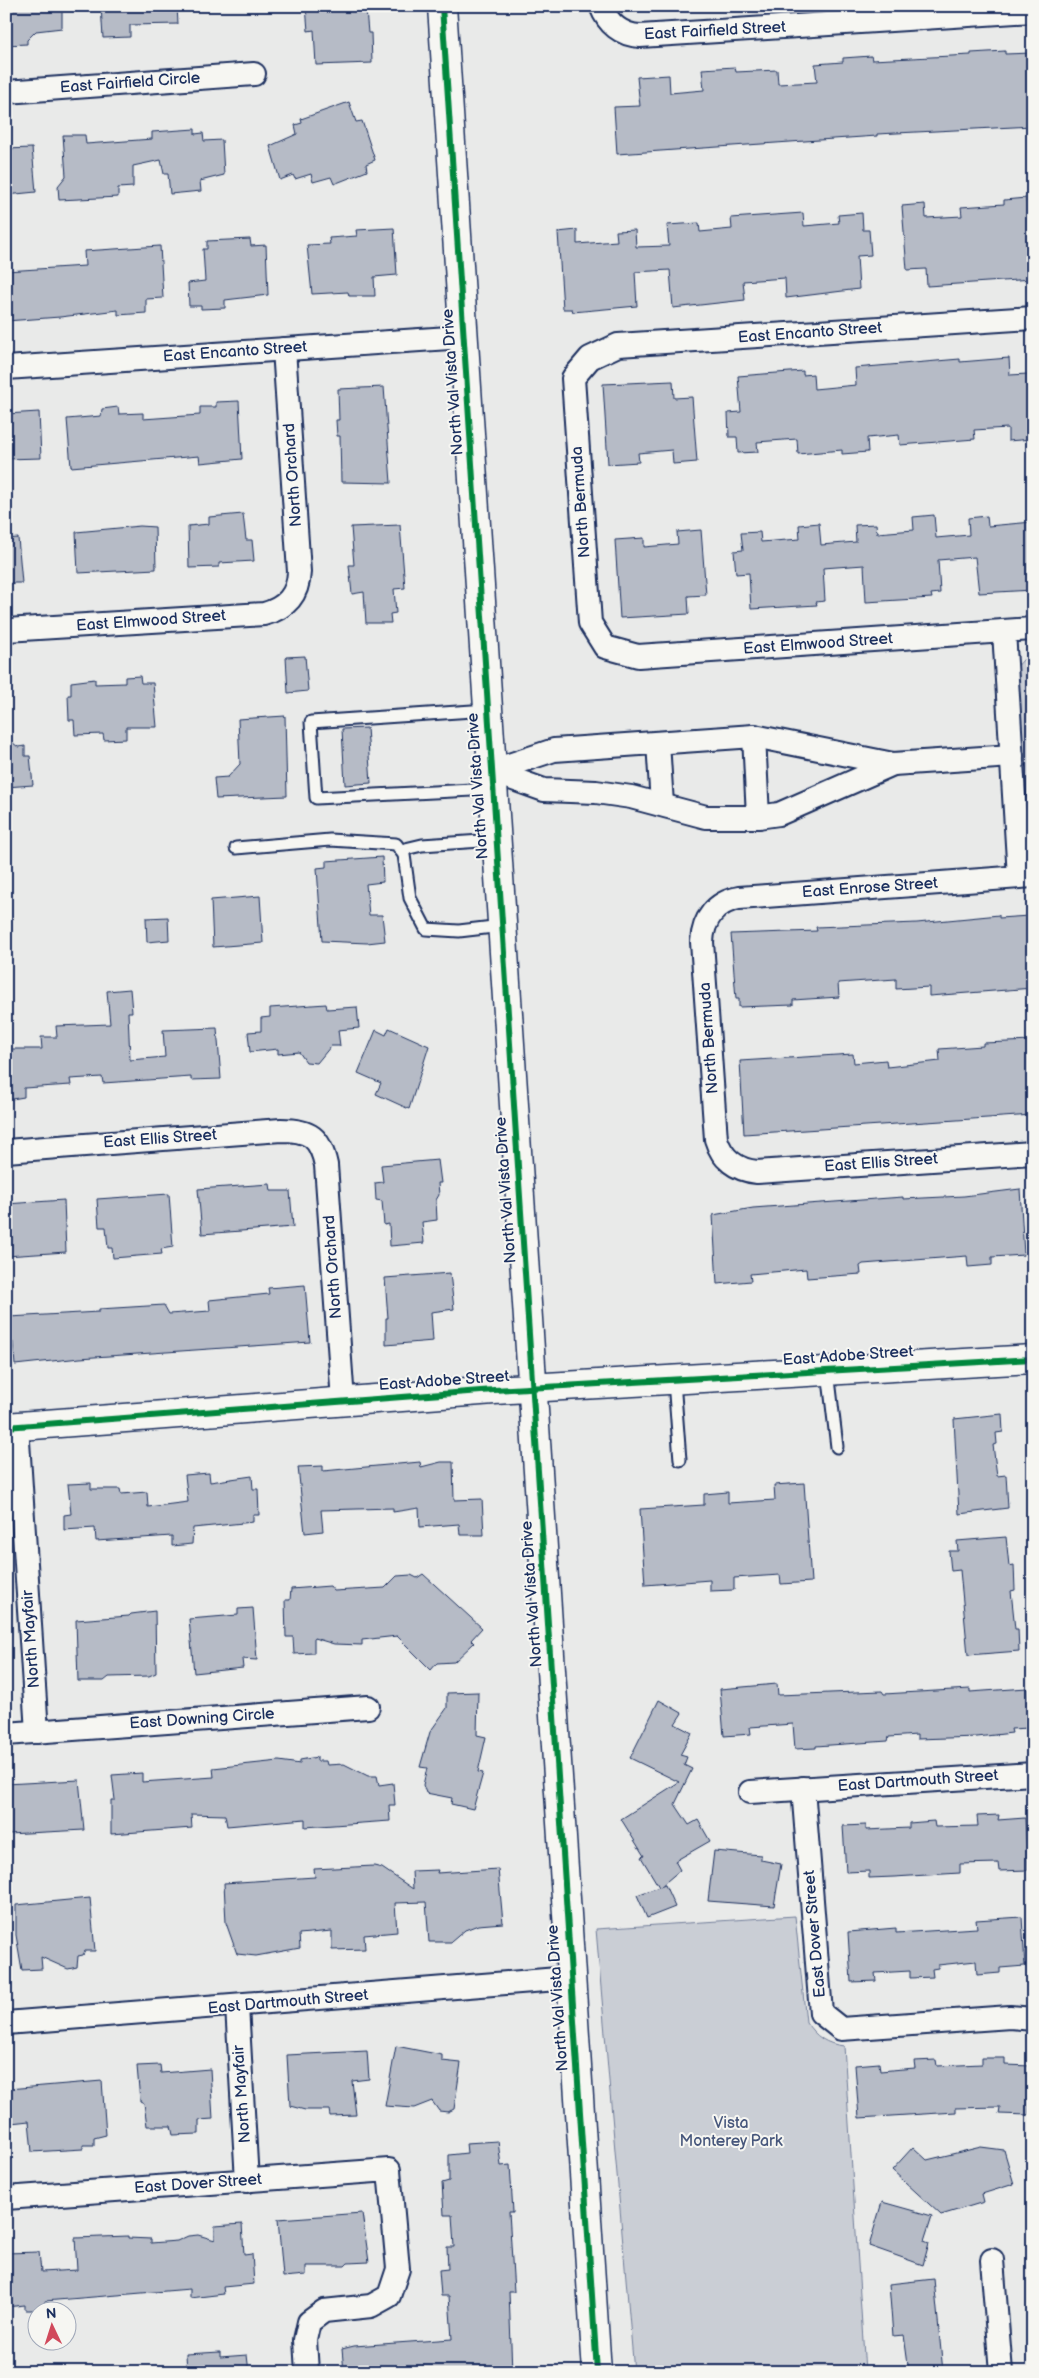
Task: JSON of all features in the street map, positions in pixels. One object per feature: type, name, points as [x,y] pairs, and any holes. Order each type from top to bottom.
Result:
[{"type":"main road","name":"North Val Vista Drive","points":[[442,6],[597,2372]]},
{"type":"main road","name":"East Adobe Street","points":[[11,1426],[343,1401],[1033,1359]]},
{"type":"street","name":"East Fairfield Street","points":[[606,15],[620,31],[640,36],[1033,11]]},
{"type":"street","name":"East Fairfield Circle","points":[[6,92],[254,74]]},
{"type":"street","name":"East Encanto Street","points":[[590,358],[618,345],[1033,318]]},
{"type":"street","name":"East Encanto Street","points":[[6,368],[464,338]]},
{"type":"street","name":"North Orchard","points":[[284,349],[299,572],[299,582],[291,599]]},
{"type":"street","name":"North Bermuda","points":[[590,358],[573,378],[590,623],[605,647]]},
{"type":"street","name":"East Elmwood Street","points":[[6,630],[264,614],[284,606],[291,599]]},
{"type":"street","name":"East Elmwood Street","points":[[605,647],[638,656],[1033,629]]},
{"type":"street","points":[[1004,631],[1012,756],[1026,876]]},
{"type":"street","points":[[492,780],[554,750],[754,736],[893,764],[1012,756]]},
{"type":"street","points":[[754,736],[758,817]]},
{"type":"street","points":[[658,743],[662,804]]},
{"type":"street","points":[[492,780],[544,790],[596,792],[662,804],[706,817],[758,817],[779,814],[893,764]]},
{"type":"street","name":"East Enrose Street","points":[[712,912],[730,900],[739,898],[1026,876]]},
{"type":"street","name":"North Bermuda","points":[[712,912],[704,927],[702,942],[714,1109],[719,1147],[731,1162]]},
{"type":"street","name":"East Ellis Street","points":[[6,1151],[281,1130],[304,1132],[314,1137]]},
{"type":"street","name":"North Orchard","points":[[314,1137],[320,1145],[326,1165],[343,1401]]},
{"type":"street","name":"East Ellis Street","points":[[731,1162],[747,1171],[757,1172],[1033,1153]]},
{"type":"street","name":"North Mayfair","points":[[11,1426],[37,1732]]},
{"type":"street","name":"East Downing Circle","points":[[6,1734],[368,1707]]},
{"type":"street","name":"East Dartmouth Street","points":[[750,1792],[1033,1774]]},
{"type":"street","name":"East Dover Street","points":[[803,1788],[821,2013],[841,2029],[1010,2016],[1033,2019]]},
{"type":"street","name":"East Dartmouth Street","points":[[6,2024],[570,1978]]},
{"type":"street","name":"North Mayfair","points":[[237,2006],[248,2181]]},
{"type":"street","name":"East Dover Street","points":[[6,2198],[389,2170],[398,2269],[389,2296],[371,2306],[324,2311],[309,2322],[305,2340],[307,2372]]},
{"type":"street","points":[[992,2260],[1001,2372]]},
{"type":"lane","points":[[487,710],[310,722],[316,798],[492,780]]},
{"type":"lane","points":[[236,848],[330,840],[396,844],[404,855],[410,898],[426,929],[459,931],[502,926]]},
{"type":"lane","points":[[400,850],[422,845],[496,840]]},
{"type":"lane","points":[[828,1371],[837,1447]]},
{"type":"lane","points":[[674,1381],[680,1460]]},
{"type":"green space","points":[[1033,649],[1033,847],[1026,841],[1014,670]]},
{"type":"green space","name":"Vista Monterey Park","points":[[795,1916],[806,2022],[822,2039],[832,2044],[844,2046],[865,2372],[634,2372],[596,1929]]},
{"type":"building","points":[[6,6],[62,6],[62,28],[36,31],[27,40],[27,44],[6,45]]},
{"type":"building","points":[[101,6],[177,6],[178,24],[130,25],[130,37],[103,38]]},
{"type":"building","points":[[306,6],[362,6],[362,10],[366,10],[368,33],[371,33],[372,63],[316,65],[314,30],[308,31]]},
{"type":"building","points":[[1005,51],[1005,54],[1033,53],[1033,126],[877,134],[877,136],[617,154],[614,107],[640,106],[637,77],[669,75],[670,93],[704,90],[702,69],[735,67],[736,72],[777,70],[778,84],[817,82],[815,64],[843,62],[843,58],[871,56],[872,60],[971,55],[971,53]]},
{"type":"building","points":[[349,102],[356,122],[362,121],[375,160],[366,164],[367,171],[334,184],[331,177],[313,182],[311,174],[295,179],[293,175],[280,180],[270,146],[297,134],[295,125],[302,123],[301,119]]},
{"type":"building","points":[[195,129],[195,134],[203,133],[204,141],[222,140],[224,175],[200,181],[201,191],[170,194],[168,174],[164,174],[161,160],[133,166],[133,187],[118,188],[118,197],[59,200],[58,186],[66,176],[63,135],[85,135],[86,144],[152,139],[152,132]]},
{"type":"building","points":[[32,148],[36,192],[6,195],[6,149]]},
{"type":"building","points":[[1026,198],[1027,212],[1033,211],[1033,279],[927,286],[926,269],[907,270],[902,206],[925,204],[926,218],[962,216],[961,207],[1004,204],[1004,200]]},
{"type":"building","points":[[803,213],[804,226],[839,223],[838,215],[862,213],[863,230],[869,230],[871,255],[857,256],[859,289],[786,298],[785,278],[743,281],[745,300],[673,308],[670,270],[635,272],[637,306],[573,312],[572,309],[563,309],[558,232],[577,230],[577,244],[617,241],[616,231],[635,230],[636,247],[669,246],[667,225],[699,223],[700,232],[732,229],[731,218]]},
{"type":"building","points":[[394,228],[397,275],[374,277],[375,296],[349,296],[348,292],[312,294],[307,245],[330,244],[329,238],[357,236],[356,230]]},
{"type":"building","points":[[250,239],[251,246],[266,245],[268,295],[225,300],[225,308],[201,309],[201,306],[189,306],[188,283],[205,281],[203,249],[207,249],[207,241]]},
{"type":"building","points":[[160,246],[163,298],[146,299],[146,313],[118,315],[118,310],[6,321],[6,271],[85,266],[84,251]]},
{"type":"building","points":[[1009,358],[1010,375],[1028,374],[1032,439],[1008,441],[1008,428],[974,430],[975,439],[900,445],[899,435],[867,438],[868,452],[842,454],[842,450],[798,454],[797,439],[757,442],[758,452],[738,453],[737,437],[729,437],[728,413],[741,412],[738,376],[803,371],[803,375],[813,374],[814,389],[856,385],[855,368],[960,359],[960,362]]},
{"type":"building","points":[[673,381],[674,398],[692,397],[697,462],[673,464],[672,450],[638,453],[639,462],[608,464],[603,384]]},
{"type":"building","points":[[384,387],[391,483],[341,482],[340,436],[337,436],[336,420],[339,420],[338,389]]},
{"type":"building","points":[[239,401],[242,459],[200,463],[199,456],[71,467],[67,419],[101,416],[102,409],[118,407],[119,414],[143,413],[143,419],[200,415],[200,407],[216,407],[216,402]]},
{"type":"building","points":[[39,412],[41,458],[6,459],[6,414]]},
{"type":"building","points":[[243,514],[246,540],[252,540],[254,561],[219,563],[219,567],[189,568],[188,526],[209,524],[209,517]]},
{"type":"building","points":[[934,515],[936,538],[969,535],[968,518],[987,516],[988,526],[1033,522],[1033,590],[979,593],[975,557],[938,560],[940,593],[931,594],[932,598],[866,602],[864,565],[823,568],[825,601],[816,602],[817,605],[751,609],[749,573],[736,574],[734,551],[743,550],[741,533],[760,532],[761,542],[800,539],[799,525],[819,523],[821,545],[856,542],[855,525],[876,524],[877,533],[914,530],[913,517]]},
{"type":"building","points":[[400,525],[405,588],[394,589],[396,613],[390,614],[391,623],[366,623],[364,592],[352,594],[349,565],[354,565],[351,527]]},
{"type":"building","points":[[140,526],[155,527],[156,569],[78,573],[76,532]]},
{"type":"building","points":[[701,530],[706,595],[688,596],[689,614],[620,618],[615,540],[644,538],[644,547],[678,544],[677,532]]},
{"type":"building","points":[[18,538],[22,583],[6,583],[6,539]]},
{"type":"building","points":[[305,656],[308,691],[288,693],[286,657]]},
{"type":"building","points":[[140,676],[141,683],[153,683],[157,727],[126,727],[126,739],[104,740],[103,734],[75,735],[74,720],[69,720],[68,695],[71,695],[71,682],[95,679],[95,684],[125,683],[125,677]]},
{"type":"building","points":[[285,716],[287,796],[216,799],[214,778],[228,777],[240,764],[238,719]]},
{"type":"building","points":[[367,728],[371,783],[345,785],[342,729]]},
{"type":"building","points":[[6,737],[18,747],[25,746],[25,756],[30,756],[33,785],[6,787]]},
{"type":"building","points":[[382,857],[383,882],[366,884],[369,915],[382,915],[385,941],[367,943],[322,941],[317,868],[326,867],[326,861]]},
{"type":"building","points":[[260,896],[263,943],[213,947],[211,900]]},
{"type":"building","points":[[999,915],[999,918],[1029,916],[1033,918],[1033,988],[929,996],[929,987],[896,989],[896,979],[838,983],[839,997],[793,1000],[793,1005],[739,1007],[739,999],[736,999],[731,934],[817,931],[816,927],[917,923]]},
{"type":"building","points":[[168,917],[169,940],[147,942],[146,918]]},
{"type":"building","points":[[130,989],[132,1012],[128,1012],[130,1060],[165,1057],[163,1030],[217,1028],[221,1079],[191,1080],[191,1077],[103,1083],[102,1077],[70,1079],[71,1085],[24,1088],[24,1097],[6,1100],[6,1049],[42,1049],[41,1037],[57,1037],[56,1026],[110,1024],[107,991]]},
{"type":"building","points":[[326,1004],[327,1009],[357,1007],[359,1028],[338,1030],[340,1046],[331,1046],[317,1063],[306,1062],[299,1052],[278,1054],[278,1049],[250,1052],[248,1032],[261,1031],[261,1018],[270,1017],[270,1008]]},
{"type":"building","points":[[389,1028],[429,1046],[409,1109],[376,1094],[381,1083],[358,1073],[376,1030],[386,1035]]},
{"type":"building","points":[[1033,1041],[1033,1115],[744,1134],[740,1061],[853,1054],[854,1063],[886,1060],[887,1067],[940,1061],[939,1049],[983,1046],[983,1043]]},
{"type":"building","points":[[438,1160],[441,1183],[438,1183],[439,1195],[436,1200],[437,1220],[422,1222],[424,1243],[390,1246],[389,1224],[384,1225],[382,1201],[376,1200],[375,1183],[383,1182],[381,1165]]},
{"type":"building","points":[[270,1184],[271,1191],[290,1191],[293,1227],[202,1234],[198,1189]]},
{"type":"building","points":[[1020,1189],[1024,1255],[992,1257],[992,1265],[968,1267],[967,1256],[863,1264],[860,1266],[861,1274],[807,1278],[806,1269],[750,1274],[751,1281],[717,1284],[713,1215],[753,1208],[903,1197],[903,1199],[964,1196]]},
{"type":"building","points":[[169,1194],[173,1247],[161,1249],[162,1254],[113,1258],[112,1248],[108,1248],[106,1227],[99,1227],[97,1199]]},
{"type":"building","points":[[64,1200],[66,1252],[6,1256],[6,1204]]},
{"type":"building","points":[[450,1273],[454,1309],[431,1312],[433,1341],[386,1345],[386,1318],[388,1318],[385,1278]]},
{"type":"building","points":[[305,1285],[310,1342],[80,1358],[15,1365],[13,1342],[6,1343],[6,1322],[9,1317],[99,1312],[99,1309],[164,1305],[169,1314],[210,1311],[209,1300],[269,1294],[268,1288]]},
{"type":"building","points":[[1002,1414],[1003,1432],[996,1433],[997,1444],[993,1445],[997,1476],[1006,1475],[1008,1508],[959,1514],[954,1419]]},
{"type":"building","points":[[420,1462],[421,1467],[441,1462],[453,1462],[454,1500],[482,1499],[484,1535],[460,1535],[459,1524],[420,1527],[419,1508],[393,1512],[393,1508],[321,1510],[323,1531],[305,1533],[298,1467],[323,1466],[323,1471]]},
{"type":"building","points":[[209,1473],[210,1482],[252,1476],[253,1489],[258,1489],[259,1515],[253,1515],[253,1522],[193,1528],[192,1544],[172,1546],[172,1536],[96,1541],[95,1528],[64,1530],[64,1515],[71,1514],[68,1484],[91,1483],[91,1489],[120,1489],[121,1494],[147,1492],[148,1507],[188,1502],[185,1475]]},
{"type":"building","points":[[804,1483],[811,1582],[781,1584],[780,1575],[734,1578],[734,1590],[710,1591],[710,1580],[645,1585],[640,1509],[704,1505],[704,1494],[728,1492],[728,1503],[775,1500],[774,1485]]},
{"type":"building","points":[[1006,1537],[1009,1566],[1014,1565],[1015,1590],[1011,1591],[1015,1629],[1018,1629],[1019,1651],[968,1655],[960,1570],[951,1571],[949,1551],[958,1551],[957,1541]]},
{"type":"building","points":[[423,1574],[482,1628],[471,1640],[474,1643],[454,1662],[437,1663],[431,1670],[397,1636],[362,1640],[362,1645],[334,1644],[314,1638],[314,1653],[294,1654],[293,1637],[286,1637],[285,1600],[290,1600],[291,1589],[330,1586],[334,1591],[385,1588],[397,1576],[411,1575],[417,1578]]},
{"type":"building","points":[[253,1608],[257,1660],[242,1659],[243,1668],[194,1673],[189,1619],[238,1615],[238,1609]]},
{"type":"building","points":[[155,1611],[156,1673],[149,1676],[109,1677],[104,1681],[78,1681],[76,1620],[129,1616],[131,1614]]},
{"type":"building","points":[[777,1684],[778,1695],[882,1691],[884,1694],[970,1689],[970,1692],[1027,1688],[1029,1728],[1011,1729],[1012,1733],[977,1737],[917,1739],[917,1735],[889,1737],[888,1741],[795,1749],[793,1724],[750,1727],[751,1734],[724,1736],[720,1689]]},
{"type":"building","points":[[478,1692],[477,1735],[486,1737],[478,1772],[483,1773],[473,1809],[451,1804],[452,1798],[426,1793],[423,1785],[427,1768],[420,1767],[430,1732],[447,1708],[447,1693]]},
{"type":"building","points":[[659,1700],[682,1713],[675,1724],[692,1733],[680,1755],[687,1757],[684,1765],[692,1769],[675,1804],[689,1825],[698,1820],[710,1841],[675,1861],[680,1870],[660,1887],[665,1885],[675,1907],[647,1918],[637,1895],[659,1887],[641,1857],[644,1856],[621,1819],[679,1782],[630,1758]]},
{"type":"building","points":[[317,1757],[317,1761],[326,1761],[327,1765],[344,1764],[368,1776],[377,1776],[379,1785],[393,1783],[395,1805],[389,1805],[390,1821],[305,1827],[305,1819],[227,1826],[225,1815],[191,1814],[192,1828],[111,1834],[111,1800],[115,1800],[112,1775],[142,1773],[142,1782],[214,1777],[213,1768],[279,1761],[300,1764],[300,1760]]},
{"type":"building","points":[[79,1780],[84,1830],[8,1834],[6,1784]]},
{"type":"building","points":[[999,1815],[998,1820],[1025,1818],[1028,1870],[999,1871],[998,1863],[960,1864],[960,1873],[894,1877],[869,1878],[869,1871],[846,1872],[843,1826],[866,1825],[866,1830],[909,1828],[909,1823],[934,1821],[935,1827],[978,1826],[977,1816]]},
{"type":"building","points":[[714,1851],[761,1855],[761,1860],[781,1864],[774,1906],[708,1901]]},
{"type":"building","points":[[374,1866],[382,1868],[413,1889],[412,1871],[438,1870],[437,1873],[498,1869],[503,1923],[478,1925],[465,1930],[451,1942],[429,1942],[426,1902],[395,1903],[397,1932],[364,1935],[365,1949],[332,1950],[332,1931],[299,1934],[300,1948],[256,1956],[237,1954],[226,1923],[224,1883],[315,1877],[314,1869]]},
{"type":"building","points":[[90,1898],[95,1951],[85,1951],[83,1955],[78,1956],[77,1967],[68,1969],[41,1957],[42,1969],[22,1970],[16,1935],[16,1905]]},
{"type":"building","points":[[1022,1917],[1025,1966],[1000,1968],[1000,1973],[977,1975],[976,1961],[938,1965],[938,1968],[932,1969],[933,1977],[910,1978],[910,1971],[875,1973],[876,1981],[851,1982],[848,1932],[896,1928],[896,1933],[977,1928],[976,1920]]},
{"type":"building","points":[[396,2046],[442,2055],[442,2061],[461,2063],[454,2109],[448,2112],[439,2111],[432,2101],[414,2108],[385,2106]]},
{"type":"building","points":[[367,2051],[369,2079],[352,2081],[356,2115],[330,2116],[329,2110],[305,2110],[290,2106],[287,2055]]},
{"type":"building","points":[[982,2058],[1005,2058],[1005,2065],[1031,2066],[1029,2115],[999,2114],[1000,2107],[956,2108],[956,2112],[859,2118],[855,2065],[879,2063],[880,2071],[915,2068],[914,2061],[936,2060],[937,2066],[982,2064]]},
{"type":"building","points":[[160,2065],[161,2073],[210,2069],[213,2119],[199,2120],[199,2134],[173,2135],[171,2126],[147,2126],[144,2103],[140,2101],[137,2066]]},
{"type":"building","points":[[102,2081],[106,2135],[94,2138],[94,2145],[83,2145],[83,2149],[32,2152],[29,2121],[11,2123],[8,2089]]},
{"type":"building","points":[[498,2141],[501,2166],[510,2165],[513,2212],[509,2212],[514,2292],[509,2292],[512,2372],[344,2372],[342,2349],[354,2346],[452,2339],[449,2296],[441,2296],[439,2270],[448,2269],[447,2247],[454,2247],[452,2215],[444,2215],[442,2183],[449,2181],[449,2155],[467,2153],[466,2143]]},
{"type":"building","points":[[913,2147],[927,2160],[981,2147],[1004,2150],[1014,2184],[982,2194],[984,2202],[941,2215],[892,2170]]},
{"type":"building","points":[[882,2202],[932,2216],[924,2241],[929,2243],[923,2265],[869,2246]]},
{"type":"building","points":[[362,2213],[369,2262],[348,2263],[345,2266],[306,2266],[306,2275],[283,2277],[278,2219]]},
{"type":"building","points":[[242,2224],[244,2255],[252,2254],[254,2284],[223,2287],[224,2294],[190,2298],[190,2289],[57,2300],[28,2300],[28,2310],[25,2310],[25,2305],[6,2307],[6,2253],[39,2252],[41,2272],[77,2270],[75,2238],[128,2236],[128,2238],[151,2239],[151,2243],[177,2241],[188,2236],[198,2235],[215,2240],[215,2226]]},
{"type":"building","points":[[934,2279],[943,2372],[909,2372],[904,2335],[893,2336],[889,2284]]},
{"type":"building","points":[[220,2352],[220,2357],[247,2355],[249,2372],[187,2372],[186,2354]]},
{"type":"cycle path","points":[[442,6],[597,2372]]},
{"type":"cycle path","points":[[6,1427],[494,1390],[1033,1359]]}]
